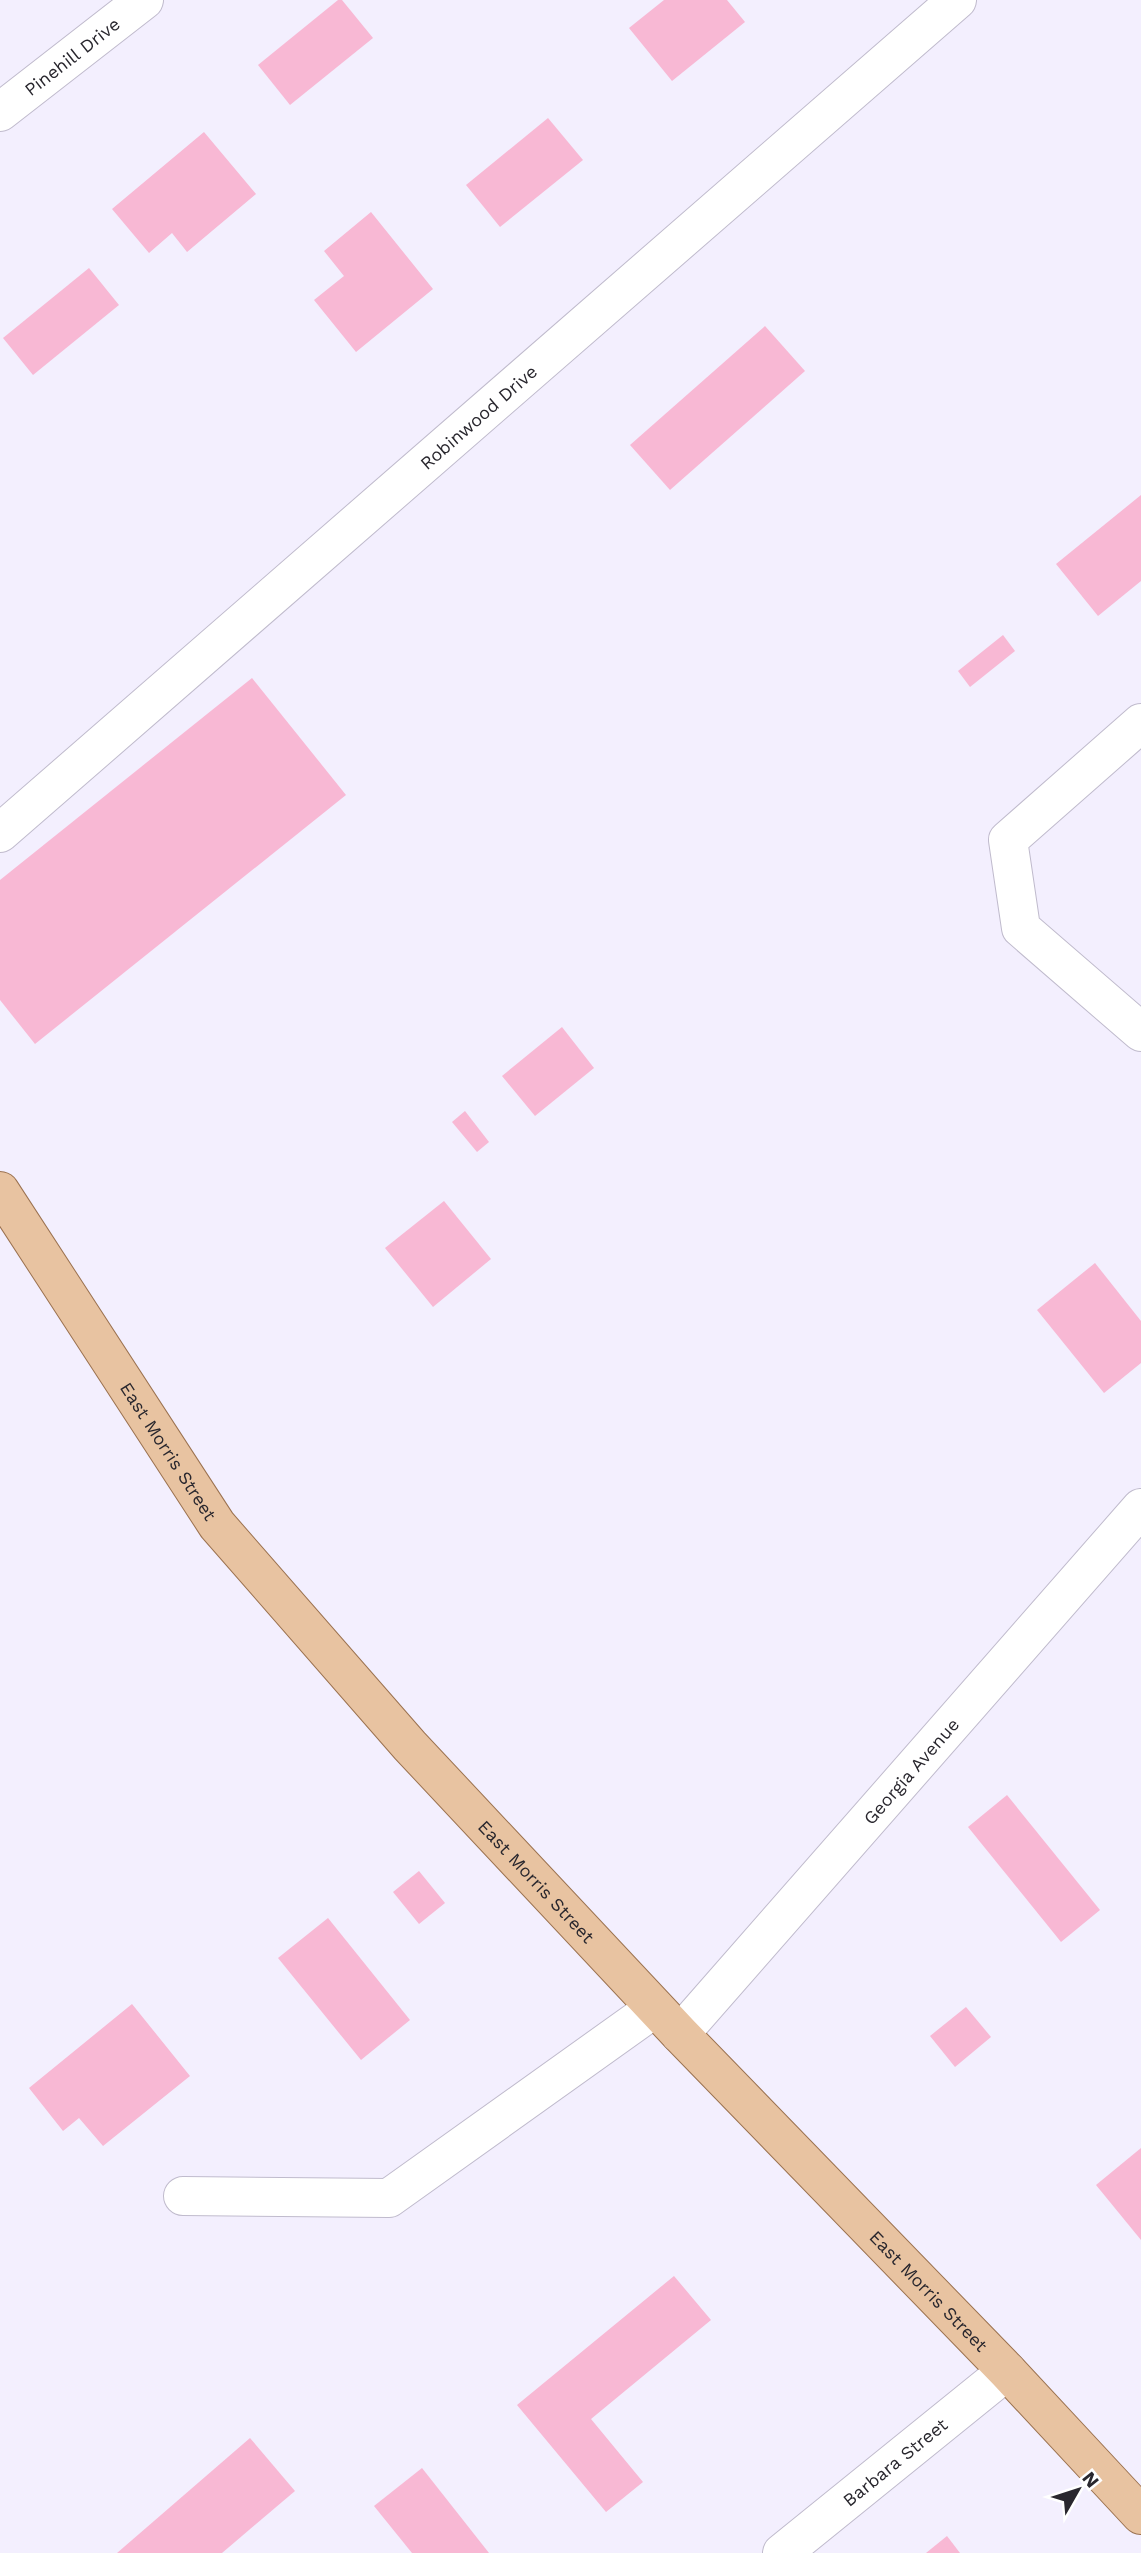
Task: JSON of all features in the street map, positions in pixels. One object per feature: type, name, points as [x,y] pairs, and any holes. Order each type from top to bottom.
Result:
[{"type":"main road","name":"East Morris Street","points":[[0,1191],[217,1525],[410,1746],[667,2021],[1007,2371],[1141,2515]]},
{"type":"street","name":"Pinehill Drive","points":[[0,113],[144,0]]},
{"type":"street","name":"Robinwood Drive","points":[[0,833],[957,0]]},
{"type":"street","points":[[1141,723],[1008,841],[1021,928],[1141,1032]]},
{"type":"street","name":"Georgia Avenue","points":[[183,2196],[389,2198],[667,2021],[1141,1508]]},
{"type":"street","name":"Barbara Street","points":[[782,2553],[1007,2371]]},
{"type":"building","points":[[338,0],[342,0],[373,38],[290,105],[258,65]]},
{"type":"building","points":[[664,0],[727,0],[745,22],[672,81],[629,28]]},
{"type":"building","points":[[548,118],[583,160],[500,227],[466,185]]},
{"type":"building","points":[[204,132],[256,194],[187,252],[172,233],[149,253],[112,209]]},
{"type":"building","points":[[371,212],[433,289],[356,352],[314,300],[344,276],[324,251]]},
{"type":"building","points":[[89,268],[119,305],[33,375],[3,338]]},
{"type":"building","points":[[765,326],[805,371],[670,490],[630,445]]},
{"type":"building","points":[[1141,495],[1141,581],[1098,616],[1056,564]]},
{"type":"building","points":[[1003,635],[1015,651],[970,687],[958,671]]},
{"type":"building","points":[[252,678],[346,795],[35,1044],[0,1000],[0,880]]},
{"type":"building","points":[[562,1027],[594,1068],[535,1116],[502,1076]]},
{"type":"building","points":[[465,1111],[489,1142],[477,1152],[452,1122]]},
{"type":"building","points":[[444,1201],[491,1259],[433,1307],[385,1248]]},
{"type":"building","points":[[1095,1263],[1141,1321],[1141,1363],[1104,1393],[1037,1310]]},
{"type":"building","points":[[1007,1795],[1100,1910],[1061,1942],[968,1827]]},
{"type":"building","points":[[419,1871],[445,1903],[419,1924],[393,1892]]},
{"type":"building","points":[[328,1918],[410,2020],[361,2060],[278,1958]]},
{"type":"building","points":[[132,2004],[190,2076],[103,2146],[79,2118],[63,2131],[29,2088]]},
{"type":"building","points":[[966,2007],[991,2037],[955,2067],[930,2036]]},
{"type":"building","points":[[1141,2148],[1141,2240],[1096,2185]]},
{"type":"building","points":[[674,2276],[711,2320],[591,2419],[643,2482],[606,2512],[517,2405]]},
{"type":"building","points":[[250,2438],[295,2491],[222,2553],[117,2553]]},
{"type":"building","points":[[422,2468],[489,2553],[412,2553],[374,2506]]},
{"type":"building","points":[[947,2536],[960,2553],[926,2553]]}]
